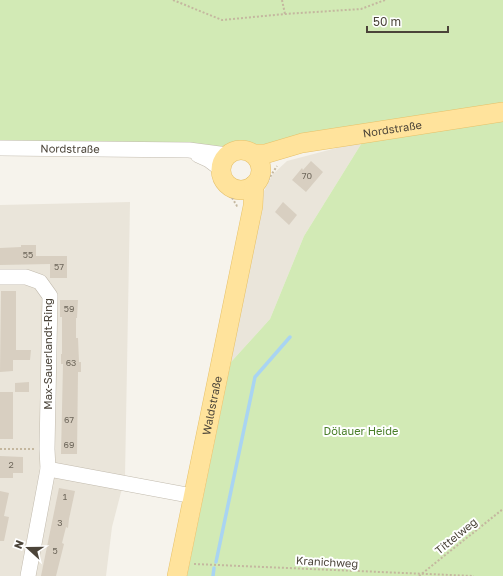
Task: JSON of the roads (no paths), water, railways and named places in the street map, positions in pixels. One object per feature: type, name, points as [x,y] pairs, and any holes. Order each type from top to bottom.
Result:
[{"type":"main road","name":"Nordstraße","points":[[251,181],[265,154],[302,143],[503,112]]},
{"type":"main road","name":"Nordstraße","points":[[221,168],[236,150],[250,151],[251,181]]},
{"type":"main road","points":[[221,168],[222,175],[228,185],[251,181]]},
{"type":"main road","name":"Waldstraße","points":[[178,570],[247,235],[251,181]]},
{"type":"street","name":"Nordstraße","points":[[0,148],[189,150],[221,168]]},
{"type":"street","name":"Max-Sauerlandt-Ring","points":[[0,277],[26,277],[40,282],[50,296],[47,449],[48,469],[28,576]]},
{"type":"street","points":[[48,469],[193,496]]},
{"type":"waterway","points":[[216,562],[255,377],[290,337]]},
{"type":"waterway","points":[[213,576],[214,568]]},
{"type":"park label","name":"Dölauer Heide","points":[[361,431]]}]
